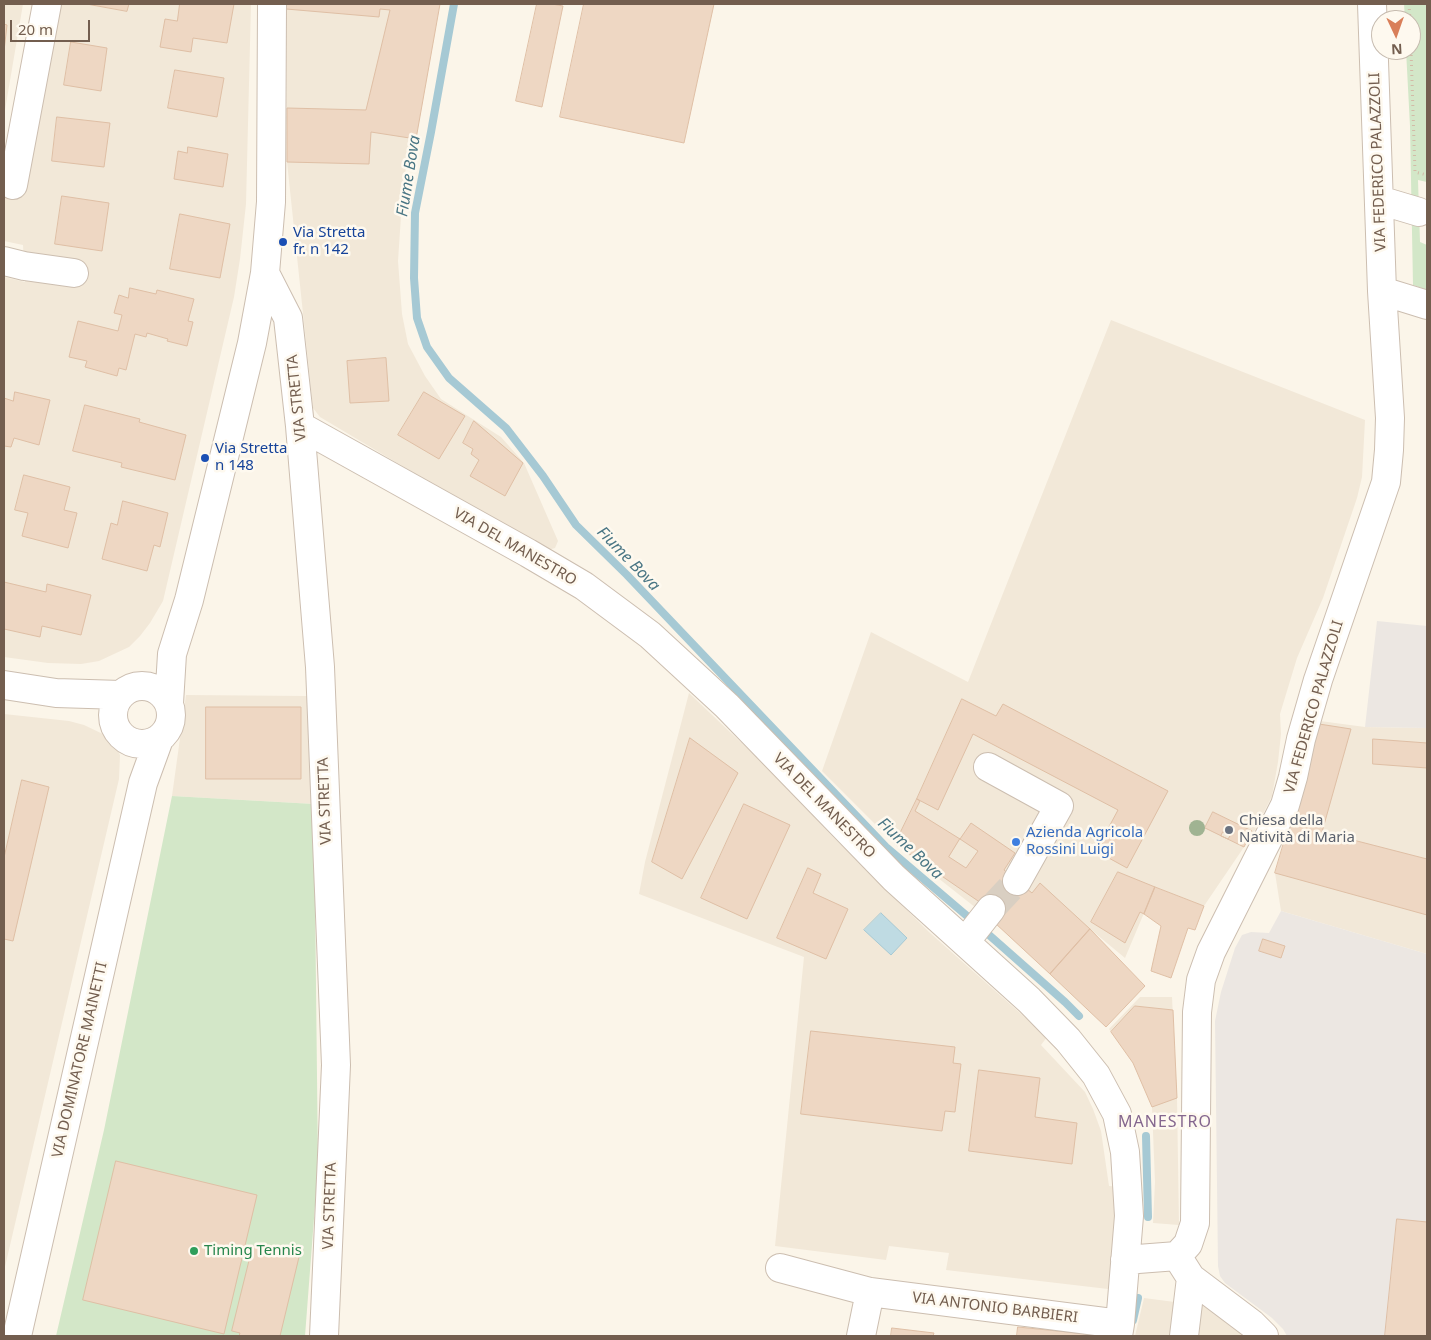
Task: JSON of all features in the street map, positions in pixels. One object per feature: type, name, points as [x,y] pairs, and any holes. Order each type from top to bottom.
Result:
[{"type":"street","points":[[15,174],[47,4]]},
{"type":"street","points":[[56,693],[119,731],[136,744],[148,744],[159,739],[167,731],[171,720],[172,714],[169,703],[172,654],[189,600],[249,353],[265,273],[271,202],[272,4]]},
{"type":"street","name":"VIA FEDERICO PALAZZOLI","points":[[1177,1256],[1188,1244],[1195,1223],[1197,1012],[1201,980],[1211,952],[1285,805],[1294,777],[1318,680],[1386,482],[1390,418],[1382,291],[1372,4]]},
{"type":"street","points":[[1379,200],[1419,212]]},
{"type":"street","points":[[14,263],[74,273]]},
{"type":"street","name":"VIA STRETTA","points":[[265,273],[288,318],[300,426],[320,667],[336,1064],[324,1336]]},
{"type":"street","points":[[1382,291],[1427,305]]},
{"type":"street","name":"VIA DEL MANESTRO","points":[[300,426],[584,586],[650,635],[727,706],[894,878],[969,937],[1068,1040],[1096,1075],[1117,1114],[1125,1152],[1129,1216],[1119,1330]]},
{"type":"street","points":[[143,783],[119,731],[114,708],[172,654]]},
{"type":"street","points":[[4,685],[56,693],[131,691],[152,688],[162,694],[169,703]]},
{"type":"street","name":"VIA DOMINATORE MAINETTI","points":[[17,1336],[143,783],[159,739]]},
{"type":"street","points":[[988,767],[1060,806],[1017,881]]},
{"type":"street","points":[[969,937],[991,910]]},
{"type":"street","points":[[1125,1260],[1177,1256],[1191,1278],[1252,1324],[1264,1336]]},
{"type":"street","name":"VIA ANTONIO BARBIERI","points":[[780,1268],[870,1292],[1119,1330]]},
{"type":"street","points":[[1184,1336],[1191,1278]]},
{"type":"street","points":[[861,1336],[870,1292]]},
{"type":"path","points":[[1411,60],[1415,172],[1427,176]]},
{"type":"shaded area","points":[[4,4],[23,4],[4,116]]},
{"type":"shaded area","points":[[56,4],[251,4],[246,204],[240,259],[234,297],[163,601],[150,623],[129,647],[99,661],[81,664],[48,663],[4,657],[4,277],[25,282],[23,245],[4,241],[4,161]]},
{"type":"shaded area","points":[[286,4],[440,4],[416,139],[407,156],[401,216],[398,261],[402,314],[408,344],[425,376],[441,399],[501,437],[524,463],[558,541],[555,548],[548,550],[451,495],[320,417],[313,408],[287,162]]},
{"type":"shaded area","points":[[1111,320],[1365,420],[1362,477],[1357,498],[1323,598],[1297,658],[1280,714],[1281,734],[1272,796],[1254,832],[1252,832],[1204,906],[1155,887],[1125,958],[1090,929],[1050,974],[995,923],[895,844],[822,771],[871,632],[968,682]]},
{"type":"shaded area","points":[[1377,621],[1427,626],[1427,728],[1365,727]]},
{"type":"shaded area","points":[[689,693],[773,773],[834,838],[929,932],[1047,1037],[1041,1045],[1085,1092],[1101,1131],[1109,1186],[1120,1187],[1108,1289],[946,1270],[949,1253],[889,1246],[886,1260],[775,1246],[804,957],[639,894],[645,862]]},
{"type":"shaded area","points":[[186,695],[307,696],[314,804],[172,796]]},
{"type":"shaded area","points":[[4,714],[69,721],[84,725],[105,735],[115,745],[120,755],[119,779],[4,1271]]},
{"type":"shaded area","points":[[1320,721],[1365,727],[1427,728],[1427,954],[1281,911],[1275,873]]},
{"type":"shaded area","points":[[1281,911],[1427,954],[1427,1336],[1287,1336],[1272,1318],[1225,1283],[1220,1276],[1218,1266],[1215,1021],[1221,992],[1235,948],[1242,935],[1251,932],[1269,933]]},
{"type":"shaded area","points":[[1140,997],[1172,997],[1177,1098],[1179,1225],[1153,1223],[1155,1182],[1152,1107],[1133,1063],[1109,1029]]},
{"type":"shaded area","points":[[1144,1298],[1213,1307],[1250,1336],[1135,1336]]},
{"type":"green space","points":[[1404,4],[1427,4],[1427,182],[1418,180],[1420,242],[1427,245],[1427,290],[1413,285],[1410,126],[1407,60],[1421,60],[1421,10],[1404,10]]},
{"type":"green space","points":[[172,796],[314,804],[318,1166],[305,1336],[56,1336],[104,1130]]},
{"type":"water","points":[[881,913],[907,938],[891,955],[864,930]]},
{"type":"building","points":[[87,4],[129,4],[127,11]]},
{"type":"building","points":[[180,4],[234,4],[227,43],[193,38],[191,52],[160,47],[165,19],[177,21]]},
{"type":"building","points":[[286,4],[440,4],[416,139],[371,132],[369,164],[287,162],[287,108],[366,110],[390,10],[380,9],[379,17],[286,9]]},
{"type":"building","points":[[537,4],[563,6],[542,107],[516,101]]},
{"type":"building","points":[[584,4],[714,4],[684,143],[560,117]]},
{"type":"building","points":[[4,24],[7,25],[4,51]]},
{"type":"building","points":[[71,42],[107,48],[101,91],[64,85]]},
{"type":"building","points":[[175,70],[224,78],[217,117],[168,108]]},
{"type":"building","points":[[57,117],[110,123],[104,167],[52,161]]},
{"type":"building","points":[[188,147],[228,154],[223,187],[174,179],[178,151],[187,153]]},
{"type":"building","points":[[62,196],[109,203],[102,251],[55,244]]},
{"type":"building","points":[[180,214],[230,224],[220,278],[170,269]]},
{"type":"building","points":[[130,288],[156,294],[157,290],[194,299],[188,321],[193,322],[187,346],[147,333],[146,337],[135,334],[126,370],[119,368],[117,376],[85,367],[87,361],[69,357],[78,321],[118,331],[122,315],[114,313],[119,295],[128,298]]},
{"type":"building","points":[[386,358],[389,401],[350,403],[347,361]]},
{"type":"building","points":[[15,392],[50,400],[39,445],[14,438],[11,447],[4,446],[4,398],[13,401]]},
{"type":"building","points":[[424,392],[465,416],[439,459],[398,435]]},
{"type":"building","points":[[85,405],[140,419],[139,422],[186,435],[175,480],[121,467],[122,463],[73,451]]},
{"type":"building","points":[[474,421],[523,463],[505,496],[470,476],[479,460],[471,454],[473,449],[463,443]]},
{"type":"building","points":[[24,475],[70,487],[64,510],[77,513],[68,548],[22,536],[28,513],[15,510]]},
{"type":"building","points":[[123,501],[168,513],[160,547],[154,545],[147,571],[102,559],[111,523],[117,525]]},
{"type":"building","points":[[4,582],[46,592],[47,584],[91,595],[81,635],[42,626],[40,637],[4,629]]},
{"type":"building","points":[[962,699],[996,716],[1003,704],[1168,791],[1127,868],[1096,851],[1118,810],[973,734],[938,810],[917,799]]},
{"type":"building","points":[[206,707],[301,707],[301,779],[206,779]]},
{"type":"building","points":[[1319,724],[1351,729],[1322,832],[1427,859],[1427,915],[1275,873]]},
{"type":"building","points":[[690,738],[738,773],[682,879],[652,862]]},
{"type":"building","points":[[1373,739],[1427,743],[1427,768],[1373,764]]},
{"type":"building","points":[[22,780],[49,787],[13,941],[4,939],[4,858]]},
{"type":"building","points":[[917,799],[920,801],[915,811],[960,839],[971,823],[1015,853],[1004,870],[1032,893],[1040,883],[1090,929],[1050,974],[995,923],[1000,916],[895,844]]},
{"type":"building","points":[[744,804],[790,825],[747,919],[701,898]]},
{"type":"building","name":"Chiesa della Natività di Maria","points":[[1213,812],[1252,831],[1244,847],[1205,828]]},
{"type":"building","points":[[1223,832],[1230,836],[1228,839],[1221,836]]},
{"type":"building","points":[[960,839],[978,851],[966,868],[949,857]]},
{"type":"building","points":[[808,868],[821,874],[813,893],[848,909],[826,959],[777,938]]},
{"type":"building","points":[[1118,872],[1155,887],[1144,914],[1140,912],[1125,943],[1091,922]]},
{"type":"building","points":[[1155,887],[1204,906],[1195,930],[1188,928],[1171,978],[1151,971],[1161,926],[1144,914]]},
{"type":"building","points":[[1090,929],[1145,986],[1106,1027],[1050,974]]},
{"type":"building","points":[[1263,939],[1285,946],[1281,958],[1259,951]]},
{"type":"building","points":[[1135,1006],[1173,1010],[1177,1098],[1152,1107],[1133,1063],[1111,1032]]},
{"type":"building","points":[[811,1031],[955,1047],[953,1063],[961,1064],[955,1112],[945,1111],[942,1131],[801,1114]]},
{"type":"building","points":[[979,1070],[1040,1078],[1035,1117],[1077,1123],[1072,1164],[969,1151]]},
{"type":"building","points":[[116,1161],[257,1195],[224,1334],[83,1300]]},
{"type":"building","points":[[1397,1219],[1427,1222],[1427,1336],[1385,1336]]},
{"type":"building","points":[[253,1246],[299,1257],[280,1336],[239,1336],[240,1333],[232,1331]]},
{"type":"building","points":[[1018,1327],[1087,1334],[1087,1336],[1017,1336]]},
{"type":"building","points":[[892,1328],[934,1333],[933,1336],[891,1336]]},
{"type":"waterway","name":"Fiume Bova","points":[[454,4],[415,213],[414,278],[417,318],[427,347],[449,378],[506,428],[543,476],[576,525],[627,575],[886,847],[980,927],[1079,1016]]},
{"type":"waterway","name":"Fiume Bova","points":[[1146,1136],[1148,1217]]},
{"type":"waterway","name":"Fiume Bova","points":[[1133,1320],[1138,1298]]},
{"type":"tunnel","points":[[991,909],[1017,881]]},
{"type":"place","name":"Via Stretta fr. n 142","points":[[283,242]]},
{"type":"place","name":"Via Stretta n 148","points":[[205,458]]},
{"type":"place","name":"Chiesa della Natività di Maria","points":[[1229,830]]},
{"type":"place","name":"Azienda Agricola Rossini Luigi","points":[[1016,842]]},
{"type":"place","name":"Timing Tennis","points":[[194,1251]]},
{"type":"district","name":"MANESTRO","points":[[1165,1122]]}]
